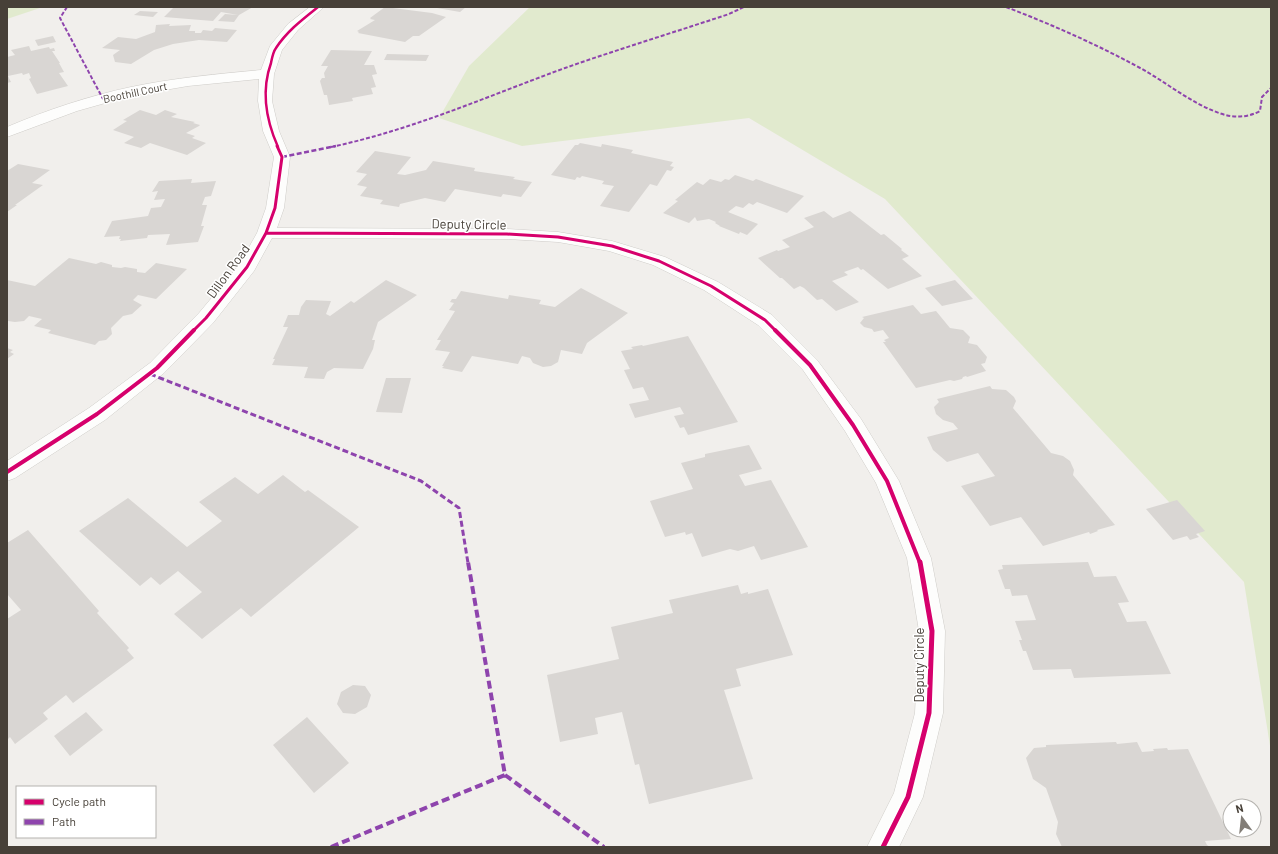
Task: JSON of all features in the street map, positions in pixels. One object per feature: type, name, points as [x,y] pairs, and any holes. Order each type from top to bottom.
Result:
[{"type":"street","name":"Dillon Road","points":[[7,472],[97,414],[158,368],[206,318],[247,267],[266,232],[275,208],[282,157],[271,132],[265,101],[267,74],[275,49],[293,27],[318,7]]},
{"type":"street","name":"Boothill Court","points":[[7,132],[47,115],[111,96],[168,85],[225,77],[267,74]]},
{"type":"street","name":"Deputy Circle","points":[[266,232],[507,234],[558,237],[612,246],[659,261],[711,286],[765,320],[810,365],[853,425],[887,481],[918,558],[932,631],[929,713],[908,797],[883,847]]},
{"type":"green space","points":[[7,7],[43,7],[7,19]]},
{"type":"green space","points":[[530,7],[1271,7],[1271,752],[1244,582],[885,199],[749,118],[522,146],[439,118],[469,66]]},
{"type":"building","points":[[174,7],[253,7],[239,15],[234,22],[218,21],[225,14],[238,15],[221,12],[213,21],[164,17]]},
{"type":"building","points":[[385,7],[432,13],[446,17],[419,36],[413,36],[405,42],[358,33],[359,32],[357,31],[375,20],[370,18]]},
{"type":"building","points":[[466,7],[460,12],[437,8]]},
{"type":"building","points":[[140,11],[158,12],[153,17],[134,15]]},
{"type":"building","points":[[170,24],[169,26],[191,25],[189,31],[195,31],[195,33],[201,33],[203,30],[212,31],[215,28],[237,30],[227,42],[199,40],[173,44],[154,50],[131,64],[115,62],[113,55],[120,50],[102,48],[118,37],[136,39],[155,32],[156,25]]},
{"type":"building","points":[[53,36],[56,42],[38,46],[35,40]]},
{"type":"building","points":[[29,46],[31,51],[49,47],[50,49],[54,48],[55,51],[52,51],[64,72],[59,73],[68,86],[37,94],[29,79],[31,78],[29,73],[8,76],[11,82],[7,83],[7,57],[15,55],[11,50]]},
{"type":"building","points":[[331,50],[372,51],[364,65],[374,65],[377,74],[372,75],[376,87],[371,88],[373,94],[352,98],[353,101],[329,105],[327,95],[324,95],[320,81],[322,78],[325,78],[324,73],[328,66],[321,66]]},
{"type":"building","points":[[387,54],[429,55],[426,61],[384,60]]},
{"type":"building","points":[[140,110],[156,115],[165,110],[177,114],[171,117],[195,122],[193,123],[200,125],[186,133],[195,136],[192,138],[206,143],[187,155],[150,143],[141,148],[124,143],[134,137],[113,130],[127,121],[123,120]]},
{"type":"building","points":[[580,143],[601,147],[602,144],[633,150],[631,153],[673,162],[670,166],[674,167],[671,171],[667,170],[657,186],[650,184],[629,212],[600,206],[614,186],[602,184],[604,181],[582,176],[580,178],[577,177],[575,180],[551,175],[575,145]]},
{"type":"building","points":[[375,151],[411,157],[397,174],[405,175],[426,170],[433,161],[475,168],[474,171],[515,177],[513,179],[532,182],[521,197],[503,194],[501,197],[455,189],[445,202],[425,198],[400,204],[399,207],[380,204],[383,200],[360,196],[367,187],[357,185],[367,174],[356,172]]},
{"type":"building","points":[[18,164],[50,170],[32,183],[43,185],[7,212],[7,171]]},
{"type":"building","points":[[735,175],[753,181],[756,179],[804,196],[787,213],[757,202],[753,205],[749,203],[743,208],[736,206],[728,212],[758,224],[747,235],[740,232],[739,234],[719,226],[715,223],[716,222],[709,219],[697,221],[695,217],[689,223],[663,213],[678,201],[675,200],[697,182],[703,185],[710,179],[721,182],[725,179],[729,180]]},
{"type":"building","points":[[192,179],[191,183],[216,181],[211,196],[205,197],[202,205],[207,205],[201,226],[204,226],[198,242],[166,245],[170,234],[148,235],[147,238],[120,241],[120,236],[104,237],[112,221],[148,216],[151,208],[161,207],[165,199],[154,200],[158,191],[152,192],[159,181]]},
{"type":"building","points":[[824,211],[833,218],[850,211],[881,235],[884,234],[902,249],[901,250],[909,256],[902,259],[922,276],[888,289],[863,269],[861,270],[858,267],[844,272],[848,275],[832,281],[859,302],[836,311],[822,299],[817,300],[804,288],[800,286],[794,289],[758,258],[777,250],[790,247],[782,240],[814,227],[804,218]]},
{"type":"building","points":[[69,258],[96,264],[101,262],[112,265],[112,267],[137,269],[137,272],[145,273],[156,263],[187,269],[156,299],[138,295],[133,300],[142,305],[132,314],[123,316],[111,328],[112,334],[106,340],[99,341],[95,345],[48,333],[51,330],[34,326],[42,319],[29,316],[24,321],[8,321],[7,280],[35,286]]},
{"type":"building","points":[[386,280],[417,295],[378,322],[372,340],[375,340],[373,349],[363,369],[334,368],[327,372],[324,379],[304,378],[308,367],[272,365],[275,359],[273,359],[288,327],[283,327],[288,315],[299,315],[301,307],[306,300],[331,301],[326,314],[330,316],[351,301],[354,303]]},
{"type":"building","points":[[955,280],[973,299],[942,306],[925,288]]},
{"type":"building","points":[[581,288],[628,313],[587,343],[582,354],[561,350],[558,362],[551,366],[543,367],[533,363],[530,358],[522,356],[518,364],[472,356],[462,372],[442,368],[450,352],[435,350],[441,340],[437,340],[455,311],[449,310],[454,303],[450,302],[452,299],[456,299],[461,291],[508,299],[509,295],[541,300],[539,304],[555,307]]},
{"type":"building","points":[[913,305],[921,314],[936,311],[950,328],[963,330],[970,337],[968,343],[977,345],[987,357],[985,363],[981,364],[986,371],[954,381],[950,380],[916,388],[883,342],[886,342],[884,340],[889,338],[883,330],[874,332],[872,329],[864,327],[860,323],[864,318],[862,317]]},
{"type":"building","points":[[688,336],[738,422],[688,435],[684,427],[680,428],[674,416],[684,414],[680,407],[635,418],[629,404],[649,400],[643,387],[633,389],[624,370],[630,369],[621,351],[633,349],[631,347],[643,346]]},
{"type":"building","points":[[7,348],[13,350],[10,352],[14,354],[7,359]]},
{"type":"building","points":[[386,378],[411,378],[402,413],[376,412]]},
{"type":"building","points":[[990,386],[992,389],[1006,390],[1014,397],[1016,401],[1013,408],[1051,453],[1063,456],[1070,461],[1074,470],[1073,475],[1115,525],[1097,530],[1098,531],[1090,534],[1089,532],[1043,546],[1021,517],[990,526],[961,486],[995,476],[978,453],[947,462],[933,450],[927,437],[958,429],[953,423],[943,420],[936,414],[934,407],[939,402],[937,399]]},
{"type":"building","points":[[749,445],[762,469],[739,475],[745,486],[771,480],[808,547],[761,560],[754,546],[738,551],[730,549],[702,557],[692,533],[686,535],[685,532],[665,537],[650,501],[693,489],[681,463],[705,457],[705,454]]},
{"type":"building","points":[[283,475],[305,492],[308,490],[359,527],[251,617],[241,608],[202,639],[174,614],[202,592],[178,571],[160,585],[151,577],[140,586],[79,531],[128,498],[187,547],[222,521],[199,502],[235,477],[258,494]]},
{"type":"building","points":[[1177,500],[1205,531],[1196,534],[1199,537],[1190,540],[1187,536],[1173,540],[1146,509]]},
{"type":"building","points":[[28,530],[99,611],[97,613],[129,648],[127,650],[134,658],[73,703],[66,695],[43,713],[48,719],[15,744],[10,737],[7,740],[7,619],[21,610],[7,594],[7,543]]},
{"type":"building","points":[[1088,562],[1094,577],[1116,576],[1129,602],[1118,603],[1127,622],[1146,621],[1171,674],[1074,678],[1071,669],[1033,670],[1026,651],[1023,651],[1019,640],[1022,640],[1015,621],[1036,620],[1027,595],[1012,596],[1010,589],[1005,589],[998,570],[1003,569],[1002,565]]},
{"type":"building","points":[[738,585],[741,594],[748,592],[748,594],[768,589],[793,655],[736,669],[741,686],[724,690],[753,779],[649,804],[639,764],[635,765],[622,712],[595,718],[598,734],[560,742],[547,675],[619,659],[611,627],[673,613],[669,600]]},
{"type":"building","points":[[353,685],[365,686],[371,695],[367,707],[355,714],[343,713],[337,704],[341,692]]},
{"type":"building","points":[[86,712],[103,730],[70,756],[54,736]]},
{"type":"building","points":[[307,717],[349,763],[314,793],[273,745]]},
{"type":"building","points":[[1116,742],[1117,744],[1137,742],[1142,752],[1154,751],[1153,749],[1167,748],[1168,750],[1188,749],[1222,820],[1222,838],[1231,839],[1205,841],[1210,847],[1062,847],[1056,834],[1058,822],[1046,788],[1033,779],[1026,758],[1034,748],[1046,747],[1046,745]]},
{"type":"marked path","points":[[67,7],[60,18],[103,99]]},
{"type":"marked path","points":[[282,157],[350,143],[431,119],[566,68],[729,14],[744,7]]},
{"type":"marked path","points":[[1006,7],[1045,22],[1103,49],[1158,78],[1203,106],[1219,113],[1240,117],[1255,114],[1260,111],[1262,97],[1271,88]]},
{"type":"marked path","points":[[150,374],[421,481],[459,508],[505,775],[331,847]]},
{"type":"marked path","points":[[505,775],[604,847]]},
{"type":"cycle path","points":[[7,472],[97,414],[157,368],[206,318],[247,267],[266,233],[275,208],[282,157],[271,131],[265,101],[267,74],[275,49],[293,27],[318,7]]},
{"type":"cycle path","points":[[266,233],[507,234],[558,237],[612,246],[659,261],[711,286],[765,320],[810,365],[853,425],[887,481],[919,558],[932,631],[929,713],[908,797],[883,847]]}]
